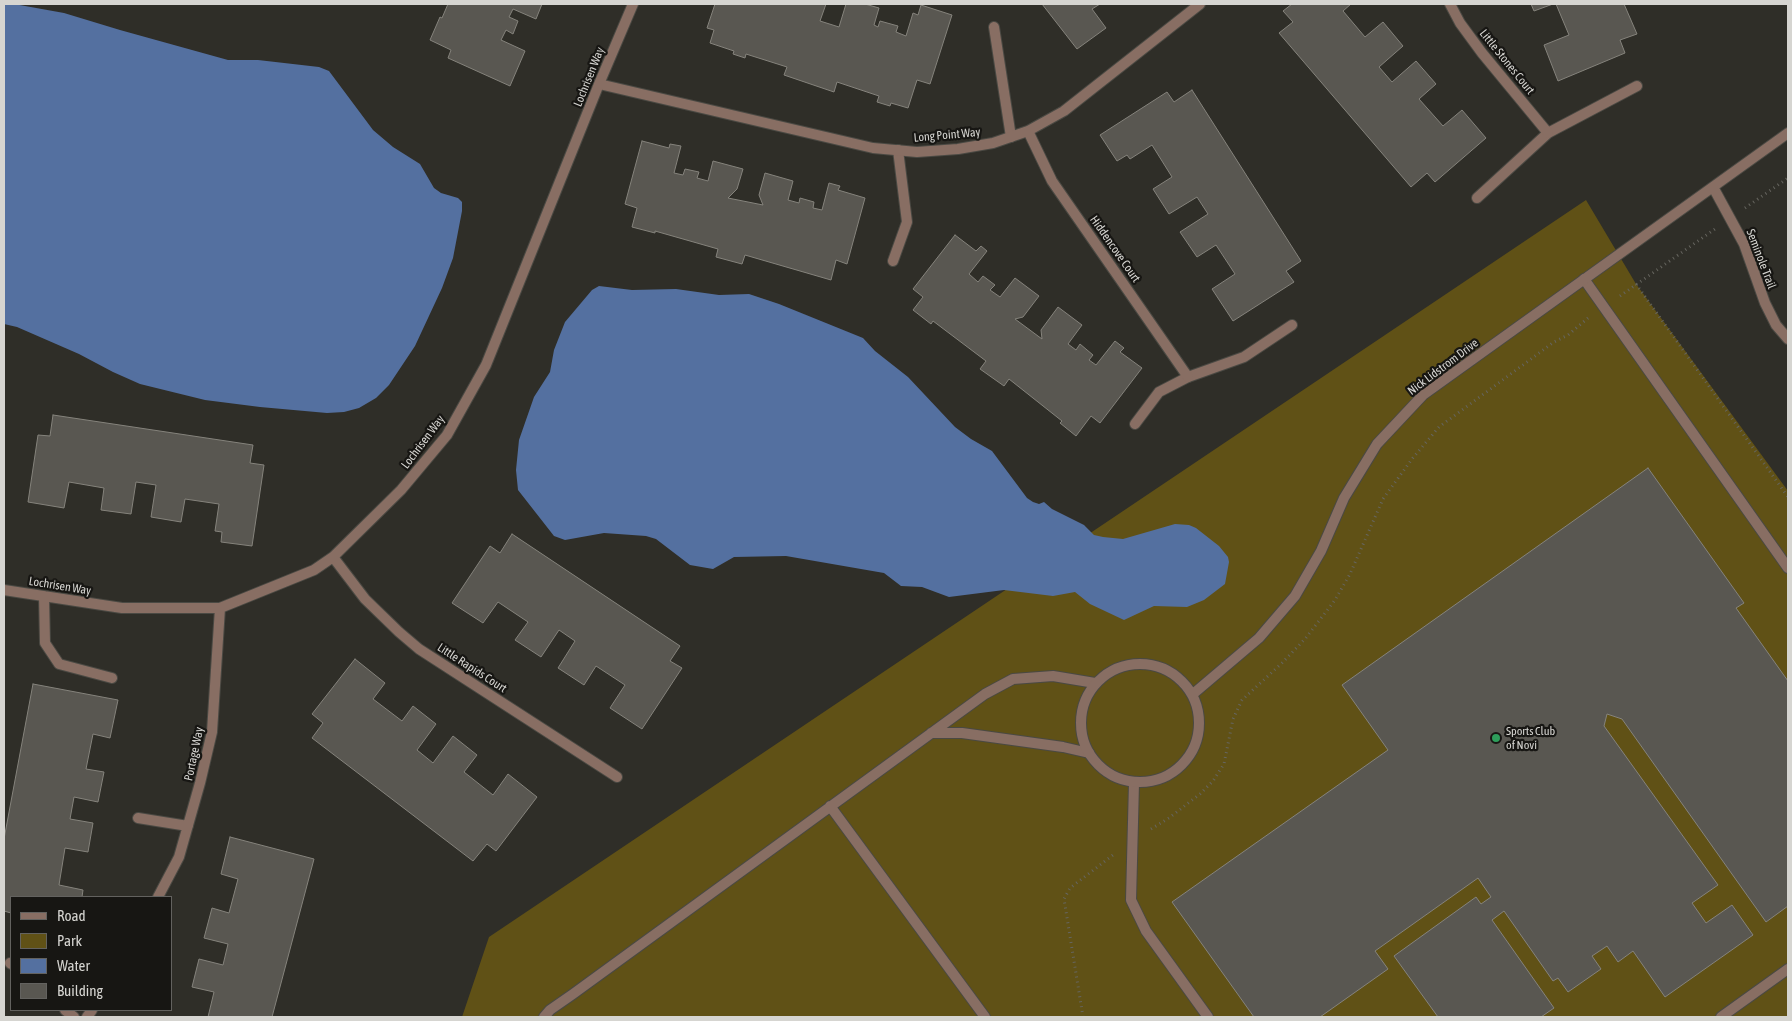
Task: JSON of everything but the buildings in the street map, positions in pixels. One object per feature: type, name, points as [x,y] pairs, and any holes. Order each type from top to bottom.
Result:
[{"type":"street","name":"Lochrisen Way","points":[[4,590],[122,608],[220,608],[314,570],[333,557],[401,490],[447,435],[486,365],[633,4]]},
{"type":"street","name":"Long Point Way","points":[[599,84],[873,148],[917,152],[958,149],[994,143],[1028,131],[1064,111],[1200,4]]},
{"type":"street","name":"Little Stones Court","points":[[1450,4],[1460,23],[1482,53],[1548,134]]},
{"type":"street","points":[[994,27],[1011,136]]},
{"type":"street","points":[[1477,198],[1548,134],[1637,86]]},
{"type":"street","name":"Hiddencove Court","points":[[1028,131],[1052,181],[1188,377]]},
{"type":"street","name":"Nick Lidstrom Drive","points":[[1192,694],[1259,638],[1295,596],[1321,552],[1344,498],[1377,444],[1416,402],[1431,389],[1788,133]]},
{"type":"street","points":[[893,261],[907,222],[898,150]]},
{"type":"street","name":"Seminole Trail","points":[[1713,187],[1744,244],[1765,303],[1776,325],[1788,339]]},
{"type":"street","points":[[1584,279],[1788,568]]},
{"type":"street","points":[[1135,424],[1158,392],[1188,377],[1244,357],[1292,325]]},
{"type":"street","name":"Little Rapids Court","points":[[333,557],[364,599],[398,632],[419,649],[617,777]]},
{"type":"street","points":[[44,596],[45,643],[59,664],[112,678]]},
{"type":"street","name":"Portage Way","points":[[159,896],[179,857],[200,784],[212,732],[220,608]]},
{"type":"street","points":[[1135,663],[1158,666],[1178,677],[1192,694],[1200,726],[1190,756],[1166,778],[1134,783],[1108,773],[1089,754],[1081,730],[1083,705],[1095,684],[1113,670],[1135,663]]},
{"type":"street","points":[[544,1017],[985,694],[1013,679],[1053,676],[1095,684]]},
{"type":"street","points":[[931,733],[962,733],[1063,747],[1089,754]]},
{"type":"street","points":[[1134,783],[1131,900],[1146,931],[1208,1017]]},
{"type":"street","points":[[830,806],[985,1017]]},
{"type":"street","points":[[138,818],[188,826]]},
{"type":"street","points":[[1720,1017],[1788,969]]},
{"type":"path","points":[[1083,1017],[1064,899],[1074,884],[1168,818],[1213,782],[1224,764],[1233,719],[1242,700],[1305,639],[1335,600],[1350,574],[1383,499],[1412,459],[1439,427],[1554,342],[1788,178]]},
{"type":"path","points":[[1636,284],[1788,497]]},
{"type":"green space","points":[[1586,200],[1636,284],[1788,491],[1788,1017],[462,1017],[489,937]]},
{"type":"water","points":[[4,4],[64,13],[228,60],[258,60],[319,67],[329,71],[373,130],[393,147],[420,164],[434,188],[441,193],[458,198],[462,202],[453,258],[442,288],[415,346],[389,385],[376,398],[359,408],[344,412],[327,413],[205,400],[140,384],[79,354],[17,327],[4,324]]},
{"type":"water","points":[[599,286],[632,290],[676,289],[719,295],[749,294],[863,338],[875,351],[908,377],[955,427],[992,451],[1027,498],[1039,504],[1044,502],[1052,509],[1084,525],[1094,535],[1103,537],[1123,539],[1175,524],[1189,525],[1196,528],[1219,546],[1228,557],[1229,562],[1225,584],[1204,600],[1187,607],[1154,606],[1124,620],[1090,604],[1075,592],[1053,596],[1004,590],[949,597],[922,587],[901,586],[884,573],[786,556],[734,557],[713,569],[690,565],[656,539],[646,536],[604,533],[565,540],[554,536],[518,490],[516,470],[519,440],[534,397],[550,372],[554,350],[565,322],[592,290]]},
{"type":"place","name":"Sports Club of Novi","points":[[1496,738]]}]
